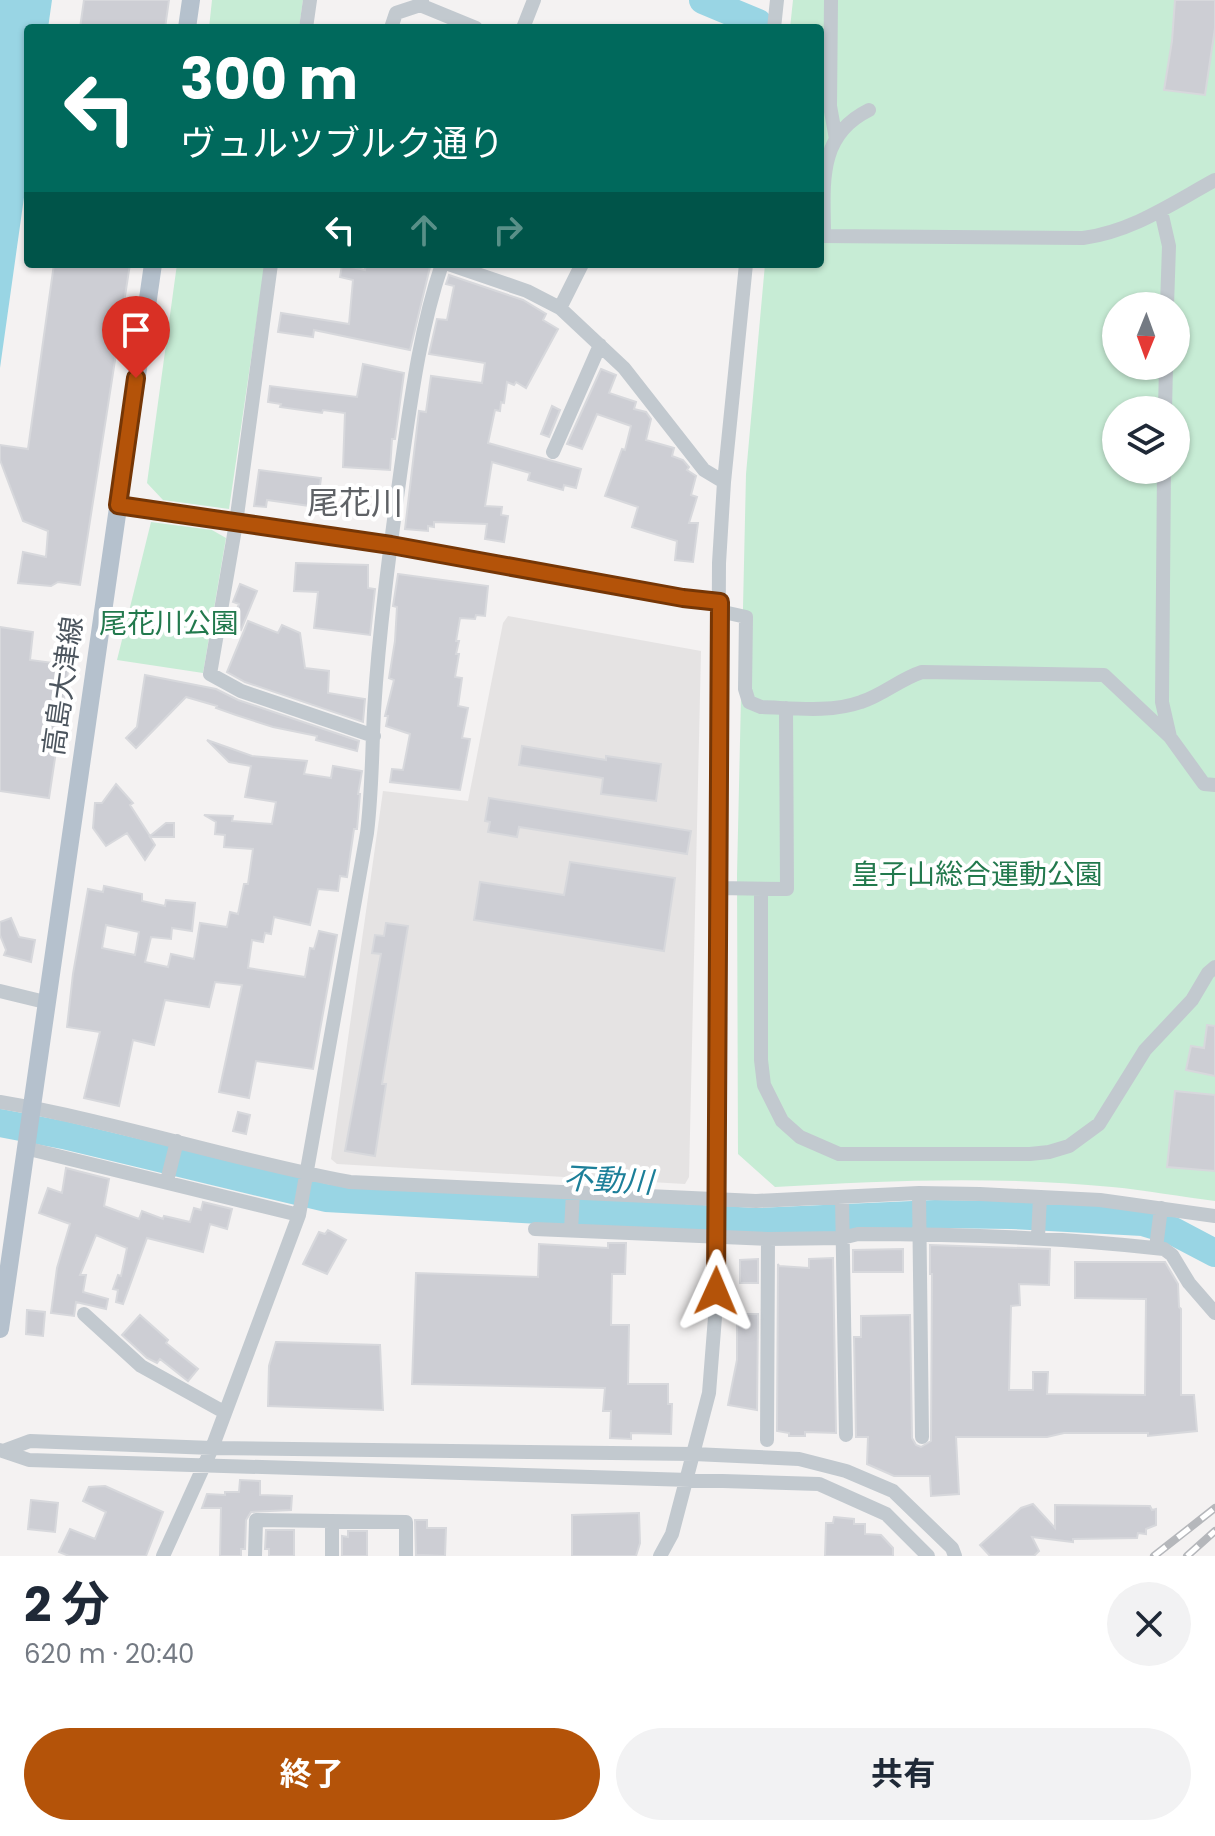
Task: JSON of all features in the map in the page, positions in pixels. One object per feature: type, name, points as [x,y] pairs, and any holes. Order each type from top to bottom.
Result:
[{"type":"main road","points":[[188,24],[191,0]]},
{"type":"main road","name":"高島大津線","points":[[25,1146],[152,268]]},
{"type":"main road","points":[[0,1329],[25,1146]]},
{"type":"street","points":[[307,24],[310,0]]},
{"type":"street","points":[[525,24],[534,0]]},
{"type":"street","points":[[774,24],[777,0]]},
{"type":"street","points":[[831,0],[830,106],[836,139]]},
{"type":"street","points":[[392,24],[396,13],[421,2],[468,24]]},
{"type":"street","points":[[824,160],[843,126],[869,110]]},
{"type":"street","points":[[824,236],[1083,238],[1119,231],[1215,180]]},
{"type":"street","points":[[1161,211],[1169,246],[1167,292]]},
{"type":"street","points":[[270,268],[236,523],[210,674],[241,691],[374,736]]},
{"type":"street","points":[[163,1556],[212,1448],[300,1212],[367,833],[373,790],[374,736],[391,545],[421,343],[440,268]]},
{"type":"street","points":[[451,268],[527,291],[560,308],[624,368],[704,470],[724,482]]},
{"type":"street","points":[[560,308],[580,268]]},
{"type":"street","points":[[660,1556],[672,1534],[709,1393],[715,1317],[720,607],[724,482],[746,268]]},
{"type":"street","points":[[553,452],[600,345]]},
{"type":"street","points":[[1164,484],[1162,702],[1170,737]]},
{"type":"street","points":[[118,505],[391,545],[720,607],[746,617],[745,689],[749,702],[761,707],[829,708],[861,702],[906,677],[922,672],[1104,675],[1170,737],[1204,784],[1215,785]]},
{"type":"street","points":[[717,888],[787,889],[786,708]]},
{"type":"street","points":[[761,889],[761,1060],[764,1085],[782,1121],[800,1137],[839,1154],[1030,1154],[1069,1146],[1099,1124],[1145,1050],[1192,1000],[1215,967]]},
{"type":"street","points":[[0,991],[45,1002]]},
{"type":"street","points":[[0,1102],[30,1112],[306,1178],[717,1204],[920,1194],[1100,1200],[1215,1216]]},
{"type":"street","points":[[168,1178],[176,1145]]},
{"type":"street","points":[[25,1146],[300,1212]]},
{"type":"street","points":[[571,1230],[573,1193]]},
{"type":"street","points":[[920,1194],[922,1437]]},
{"type":"street","points":[[842,1198],[846,1435]]},
{"type":"street","points":[[1038,1236],[1040,1198]]},
{"type":"street","points":[[1156,1247],[1161,1209]]},
{"type":"street","points":[[535,1229],[768,1239],[858,1234],[1038,1236],[1156,1247],[1172,1255],[1189,1283],[1215,1313]]},
{"type":"street","points":[[767,1440],[768,1239]]},
{"type":"street","points":[[84,1314],[141,1366],[224,1412]]},
{"type":"street","points":[[1,1450],[30,1441],[212,1448],[694,1454],[799,1459],[846,1471],[893,1491],[952,1548],[955,1556]]},
{"type":"street","points":[[1,1450],[29,1460],[819,1484],[886,1514],[928,1556]]},
{"type":"street","points":[[255,1556],[256,1520],[406,1522],[406,1556]]},
{"type":"street","points":[[332,1521],[332,1556]]},
{"type":"shaded area","points":[[508,616],[701,651],[689,1177],[685,1184],[337,1164],[331,1159],[383,791],[468,801],[503,623]]},
{"type":"green space","points":[[212,0],[303,0],[300,24],[209,24]]},
{"type":"green space","name":"皇子山総合運動公園","points":[[793,0],[1215,0],[1215,1201],[1125,1188],[1028,1181],[901,1181],[775,1187],[738,1154],[737,875],[746,474],[765,268],[824,268],[824,24],[790,24]]},
{"type":"green space","points":[[176,268],[264,268],[229,509],[163,500],[147,483]]},
{"type":"green space","name":"尾花川公園","points":[[151,522],[212,530],[226,538],[203,673],[117,660]]},
{"type":"water","points":[[0,0],[52,0],[49,24],[24,24],[24,197],[0,368]]},
{"type":"building","points":[[84,0],[169,0],[166,24],[81,24]]},
{"type":"building","points":[[1175,0],[1215,0],[1215,28],[1205,95],[1164,90]]},
{"type":"building","points":[[53,268],[129,268],[80,585],[18,583],[23,552],[46,557],[48,531],[23,521],[0,460],[0,445],[28,449]]},
{"type":"building","points":[[342,268],[430,268],[410,350],[314,330],[313,337],[278,332],[281,313],[349,324],[353,280],[340,277]]},
{"type":"building","points":[[449,275],[523,300],[546,314],[543,320],[558,329],[526,388],[516,382],[514,385],[507,382],[504,403],[501,402],[500,411],[495,410],[488,443],[581,469],[576,488],[564,485],[563,490],[528,480],[530,473],[492,462],[485,506],[502,507],[501,515],[508,516],[504,542],[485,539],[487,524],[434,522],[434,527],[428,526],[428,531],[405,529],[419,411],[426,412],[431,376],[482,383],[485,363],[429,354],[437,319],[447,320],[454,286],[446,284]]},
{"type":"building","points":[[363,364],[404,373],[395,439],[392,439],[390,470],[343,467],[345,413],[280,407],[281,404],[268,402],[270,386],[357,397]]},
{"type":"building","points":[[601,369],[616,375],[609,393],[636,402],[634,409],[646,412],[651,419],[646,440],[674,448],[672,456],[683,460],[689,467],[687,470],[696,476],[691,495],[697,497],[689,523],[698,523],[693,562],[675,560],[677,541],[632,527],[638,507],[605,496],[622,449],[625,450],[631,426],[597,414],[582,449],[567,444]]},
{"type":"building","points":[[552,406],[560,410],[549,437],[541,434]]},
{"type":"building","points":[[259,470],[321,478],[317,507],[267,500],[266,507],[254,506]]},
{"type":"building","points":[[296,563],[368,565],[368,588],[375,589],[370,635],[314,628],[318,592],[294,591]]},
{"type":"building","points":[[398,574],[488,586],[485,616],[460,618],[456,641],[459,641],[456,654],[459,654],[455,677],[462,678],[458,706],[468,708],[462,738],[470,739],[460,790],[390,782],[392,769],[403,770],[410,734],[386,726],[388,716],[385,716],[394,680],[389,678],[395,641],[397,607],[393,606]]},
{"type":"building","points":[[240,584],[257,591],[241,630],[230,626],[239,604],[233,602]]},
{"type":"building","points":[[248,621],[278,633],[282,625],[300,633],[305,668],[329,671],[328,693],[365,699],[363,722],[245,682],[227,672]]},
{"type":"building","points":[[0,627],[33,632],[30,660],[69,665],[49,798],[0,791]]},
{"type":"building","points":[[145,675],[216,689],[238,700],[359,741],[357,751],[316,740],[317,736],[273,727],[186,697],[136,748],[126,738],[137,727]]},
{"type":"building","points":[[207,740],[252,756],[307,761],[304,774],[331,778],[333,766],[362,771],[357,829],[354,829],[347,877],[340,876],[338,891],[318,889],[310,925],[274,917],[271,934],[265,933],[263,942],[252,940],[248,968],[305,977],[310,948],[314,949],[319,931],[337,935],[313,1069],[256,1061],[249,1098],[219,1092],[242,985],[215,982],[209,1007],[165,1000],[154,1045],[133,1040],[119,1106],[84,1098],[100,1032],[67,1027],[88,889],[103,892],[104,886],[142,894],[142,901],[165,906],[166,900],[195,903],[192,931],[172,928],[171,939],[151,937],[145,962],[168,967],[171,954],[194,959],[200,923],[227,927],[230,912],[238,914],[244,884],[248,884],[253,849],[224,847],[225,835],[215,834],[216,822],[204,815],[233,816],[232,821],[272,824],[276,802],[245,797],[251,766],[229,762]],"holes":[[[106,925],[139,932],[135,955],[102,948]]]},
{"type":"building","points":[[522,746],[606,760],[606,756],[661,764],[656,801],[601,794],[603,778],[519,765]]},
{"type":"building","points":[[116,784],[133,803],[130,805],[150,836],[166,823],[174,823],[174,837],[150,837],[155,845],[145,860],[127,833],[106,846],[93,828],[95,803],[102,803]]},
{"type":"building","points":[[489,798],[691,831],[687,854],[519,827],[517,837],[488,832],[490,822],[485,821]]},
{"type":"building","points":[[570,862],[675,878],[664,951],[474,920],[480,882],[564,895]]},
{"type":"building","points":[[11,918],[19,937],[35,940],[31,962],[4,955],[6,950],[0,935],[0,922]]},
{"type":"building","points":[[386,923],[408,926],[382,1084],[386,1084],[375,1156],[345,1151],[381,954],[372,953],[375,935],[384,936]]},
{"type":"building","points":[[1207,1025],[1215,1026],[1215,1076],[1186,1070],[1191,1046],[1204,1048]]},
{"type":"building","points":[[1175,1091],[1215,1095],[1215,1171],[1167,1167]]},
{"type":"building","points":[[238,1112],[250,1115],[246,1134],[233,1131]]},
{"type":"building","points":[[66,1168],[109,1179],[104,1206],[139,1219],[142,1211],[163,1219],[164,1216],[190,1222],[194,1208],[201,1210],[203,1202],[232,1209],[227,1229],[210,1224],[203,1252],[147,1238],[123,1304],[116,1302],[118,1290],[113,1289],[118,1275],[121,1276],[127,1248],[96,1235],[80,1275],[86,1275],[83,1292],[108,1299],[106,1309],[76,1302],[74,1316],[51,1313],[57,1268],[70,1224],[39,1213],[48,1188],[62,1193]]},
{"type":"building","points":[[328,1230],[346,1240],[327,1274],[303,1264],[319,1232],[325,1234]]},
{"type":"building","points":[[608,1243],[626,1243],[625,1274],[612,1274],[611,1325],[629,1325],[628,1384],[668,1384],[668,1404],[672,1404],[671,1434],[631,1433],[631,1439],[610,1438],[611,1411],[603,1411],[605,1388],[412,1384],[416,1273],[538,1277],[539,1244],[608,1248]]},
{"type":"building","points":[[930,1245],[1050,1249],[1049,1285],[1019,1284],[1020,1305],[1011,1306],[1009,1390],[1033,1390],[1033,1372],[1048,1372],[1047,1394],[1145,1395],[1146,1299],[1075,1298],[1075,1262],[1165,1262],[1178,1284],[1181,1395],[1194,1395],[1197,1431],[1148,1436],[1148,1433],[1064,1433],[1047,1437],[956,1437],[959,1494],[931,1496],[930,1476],[894,1476],[867,1464],[868,1437],[856,1437],[854,1337],[861,1337],[861,1316],[910,1315],[912,1438],[921,1447],[931,1441]]},
{"type":"building","points":[[903,1249],[903,1272],[853,1272],[853,1250]]},
{"type":"building","points":[[833,1258],[836,1433],[805,1432],[805,1436],[789,1436],[789,1433],[777,1431],[778,1264],[809,1268],[809,1259]]},
{"type":"building","points":[[758,1259],[758,1283],[740,1283],[740,1260]]},
{"type":"building","points":[[27,1310],[45,1312],[43,1336],[26,1334]]},
{"type":"building","points":[[737,1314],[758,1314],[757,1410],[728,1405],[737,1360]]},
{"type":"building","points":[[140,1315],[168,1340],[166,1343],[198,1369],[188,1381],[160,1359],[157,1363],[147,1358],[122,1335]]},
{"type":"building","points":[[276,1342],[380,1345],[383,1410],[268,1406],[269,1366]]},
{"type":"building","points":[[240,1480],[260,1481],[260,1495],[292,1496],[291,1510],[251,1512],[246,1520],[245,1549],[241,1549],[241,1556],[220,1556],[221,1508],[202,1508],[207,1494],[239,1492]]},
{"type":"building","points":[[105,1486],[163,1512],[146,1556],[69,1556],[59,1552],[70,1529],[95,1539],[106,1512],[83,1501],[89,1487]]},
{"type":"building","points":[[31,1500],[58,1503],[55,1532],[28,1529]]},
{"type":"building","points":[[1033,1504],[1055,1528],[1055,1505],[1150,1506],[1152,1510],[1156,1509],[1156,1525],[1146,1529],[1146,1534],[1138,1533],[1137,1538],[1073,1539],[1073,1542],[1032,1537],[1039,1551],[1034,1556],[990,1556],[980,1545],[1021,1508]]},
{"type":"building","points":[[639,1513],[640,1543],[636,1556],[572,1556],[572,1515]]},
{"type":"building","points":[[834,1517],[854,1519],[854,1524],[865,1524],[865,1534],[881,1535],[893,1548],[893,1556],[825,1556],[826,1523],[833,1523]]},
{"type":"building","points":[[415,1520],[427,1520],[427,1528],[446,1528],[445,1556],[416,1555]]},
{"type":"building","points":[[266,1530],[294,1530],[294,1556],[269,1556],[269,1549],[265,1549]]},
{"type":"building","points":[[348,1531],[367,1531],[367,1556],[342,1556],[342,1536],[348,1537]]},
{"type":"waterway","points":[[703,0],[758,23]]},
{"type":"waterway","name":"不動川","points":[[0,1123],[63,1135],[326,1198],[756,1222],[935,1214],[1143,1222],[1173,1231],[1215,1253]]},
{"type":"railway","points":[[1154,1556],[1215,1508]]},
{"type":"railway","points":[[1187,1556],[1215,1531]]},
{"type":"district","name":"尾花川","points":[[355,502]]},
{"type":"route","points":[[136,378],[118,505],[391,545],[720,602],[716,1291]]}]
